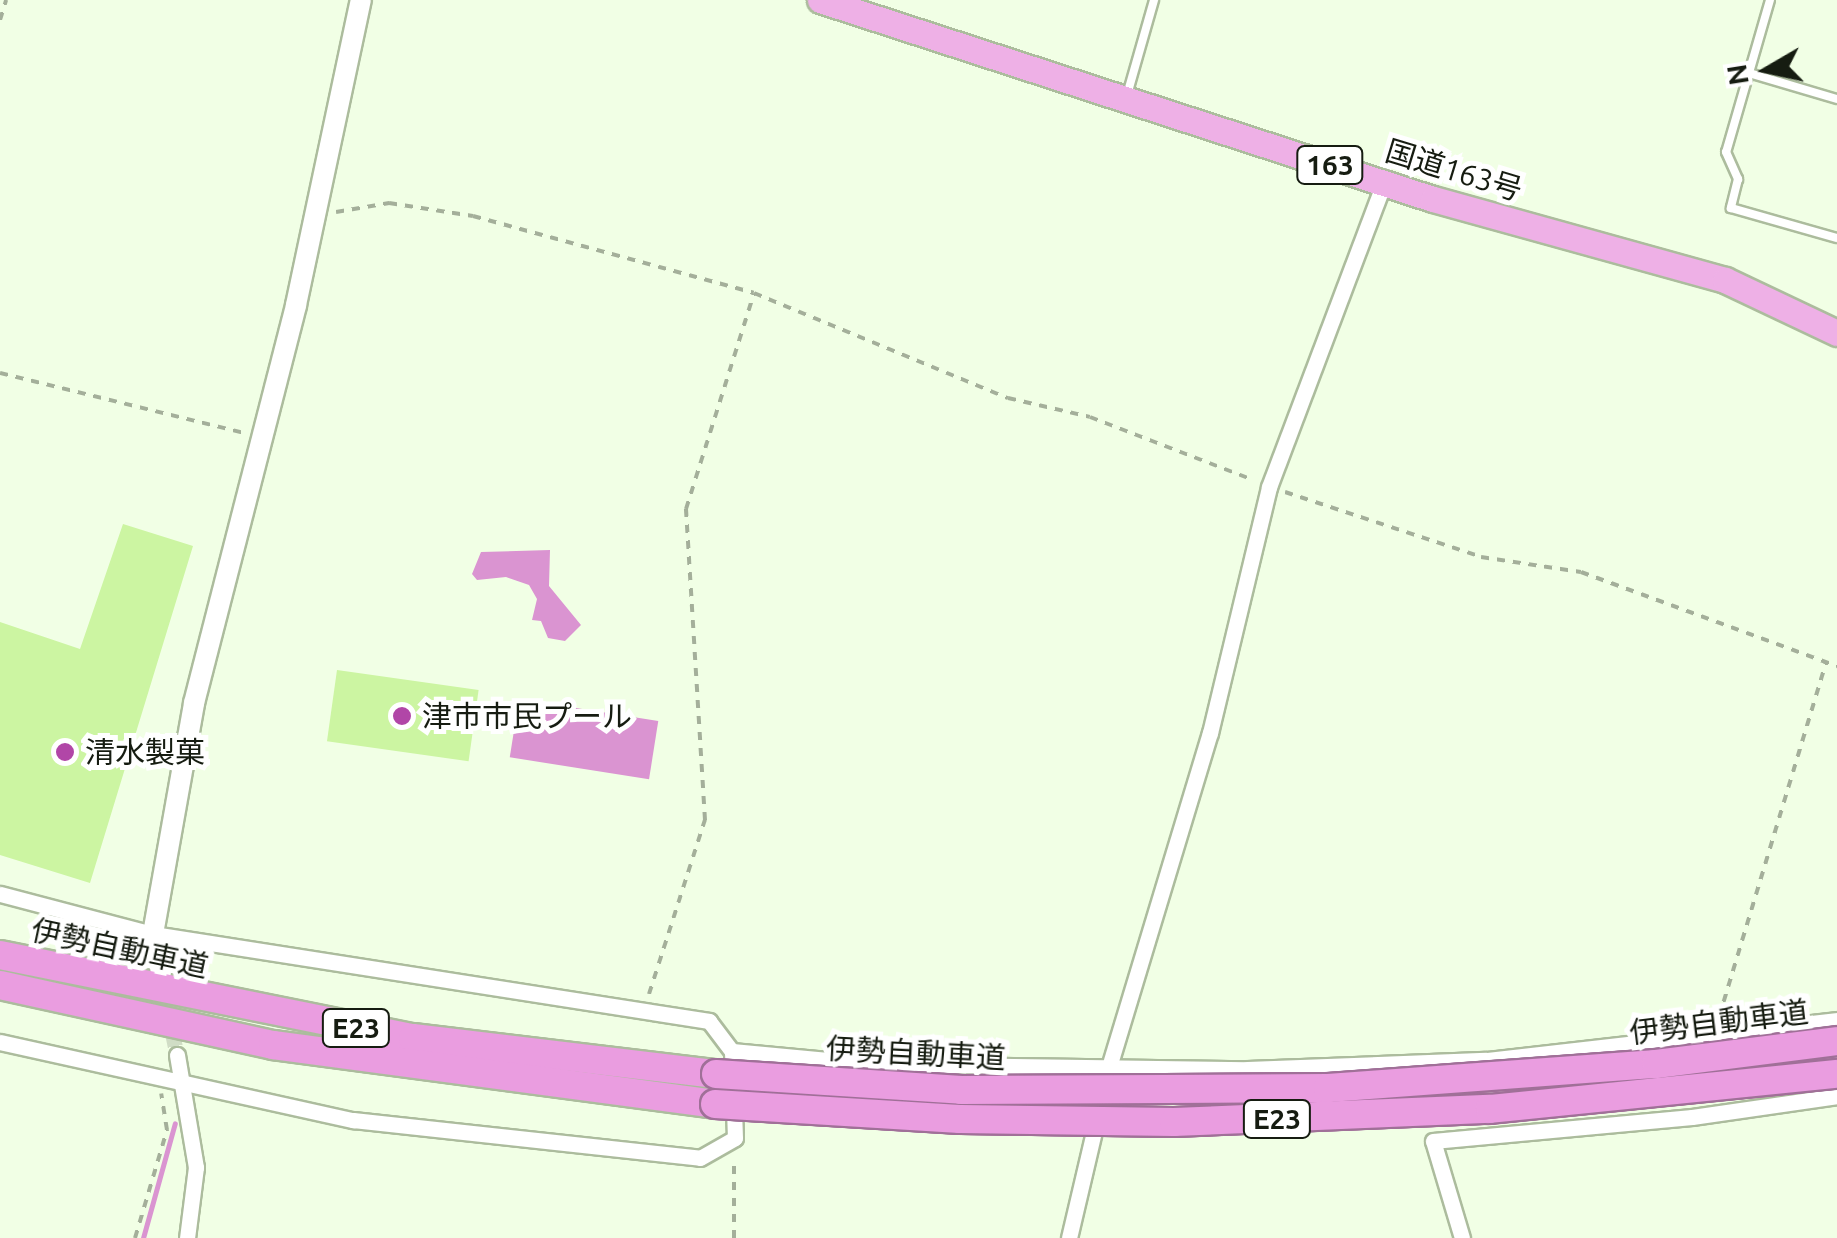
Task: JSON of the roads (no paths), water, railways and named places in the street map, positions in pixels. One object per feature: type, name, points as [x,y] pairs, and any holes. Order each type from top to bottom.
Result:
[{"type":"highway","name":"国道163号","points":[[820,0],[869,8],[1126,99],[1384,183],[1725,280],[1837,333]]},
{"type":"highway","name":"伊勢自動車道","points":[[0,955],[413,1038],[716,1074],[961,1090],[1328,1088],[1638,1066],[1837,1041]]},
{"type":"highway","name":"伊勢自動車道","points":[[0,986],[273,1045],[715,1104],[960,1119],[1194,1122],[1490,1109],[1837,1074]]},
{"type":"street","points":[[161,972],[153,934],[194,703],[263,437],[362,0]]},
{"type":"street","points":[[1069,1238],[1109,1067],[1210,734],[1269,487],[1384,183]]},
{"type":"street","points":[[0,894],[153,934],[709,1021],[732,1051],[735,1138],[700,1158],[353,1120],[179,1081],[160,1081],[0,1042]]},
{"type":"street","points":[[732,1051],[870,1064],[1109,1067],[1486,1060],[1837,1020]]},
{"type":"street","points":[[177,1055],[196,1167],[188,1238]]},
{"type":"street","points":[[1462,1238],[1433,1140],[1692,1117],[1837,1096]]},
{"type":"lane","points":[[1126,99],[1154,0]]},
{"type":"lane","points":[[1770,0],[1726,152],[1738,180],[1731,208],[1837,238]]},
{"type":"lane","points":[[1749,73],[1837,99]]},
{"type":"waterway","points":[[143,1238],[175,1123]]},
{"type":"tunnel","points":[[163,986],[177,1055]]},
{"type":"place","name":"津市市民プール","points":[[402,716]]},
{"type":"place","name":"清水製菓","points":[[65,752]]}]
